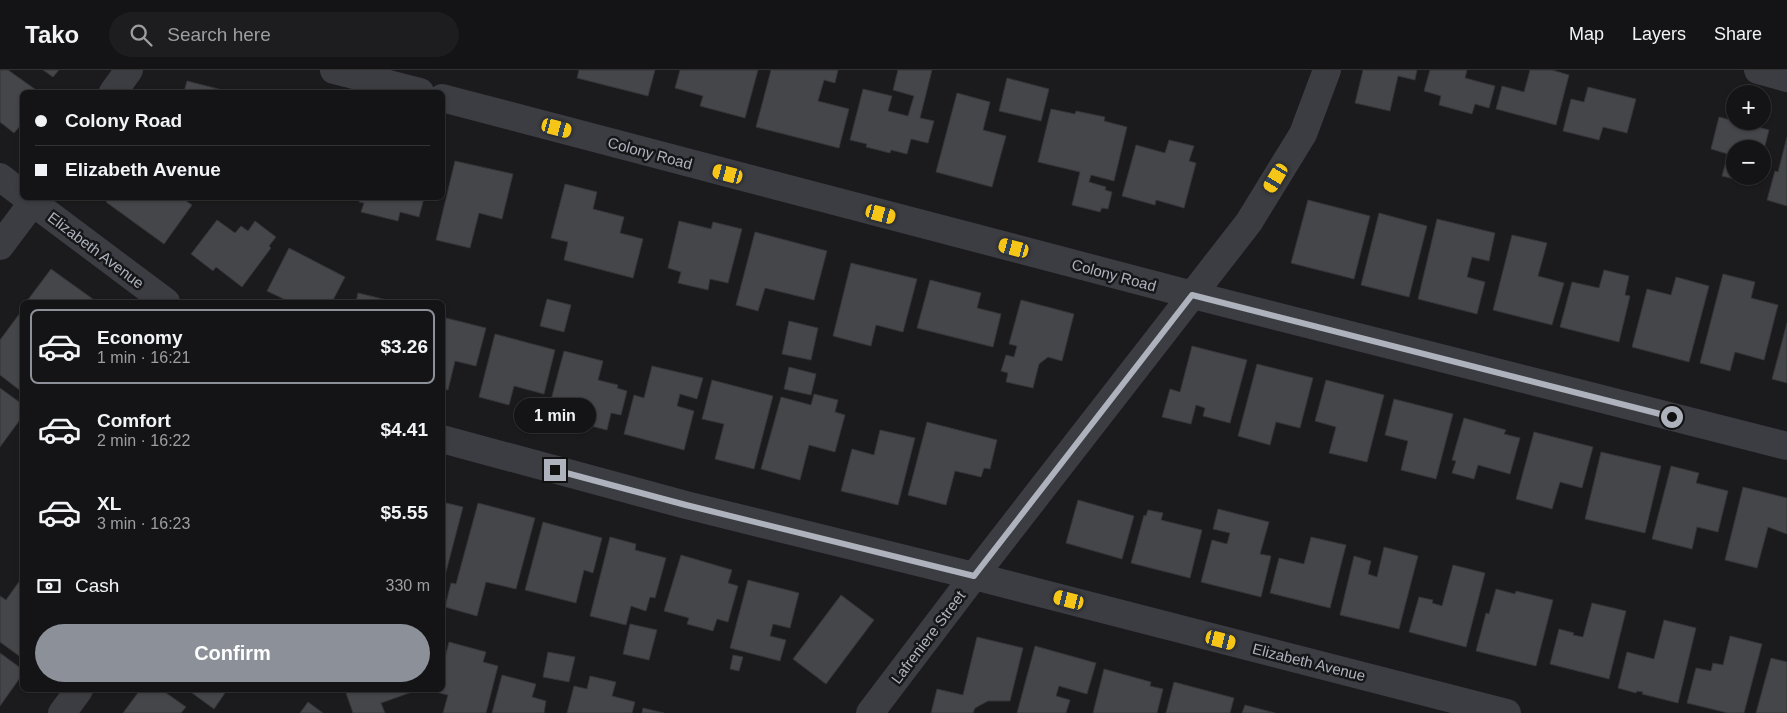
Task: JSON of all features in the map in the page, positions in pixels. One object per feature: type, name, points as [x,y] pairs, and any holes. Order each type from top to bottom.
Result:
[{"type":"street","points":[[114,90],[129,70]]},
{"type":"street","points":[[334,70],[412,90]]},
{"type":"street","name":"Lafreniere Street","points":[[870,713],[1249,222],[1303,134],[1326,70]]},
{"type":"street","points":[[1758,70],[1787,78]]},
{"type":"street","name":"Colony Road","points":[[445,99],[1192,295],[1787,446]]},
{"type":"street","name":"Elizabeth Avenue","points":[[0,177],[20,191]]},
{"type":"street","points":[[0,246],[28,200]]},
{"type":"street","name":"Elizabeth Avenue","points":[[32,200],[163,300]]},
{"type":"street","name":"Elizabeth Avenue","points":[[445,440],[686,505],[974,576],[1507,713]]},
{"type":"street","points":[[62,713],[78,692]]},
{"type":"building","points":[[0,70],[8,70],[36,90],[20,90],[20,126],[14,133],[0,122]]},
{"type":"building","points":[[43,70],[59,70],[53,77]]},
{"type":"building","points":[[579,70],[655,70],[648,96],[577,78]]},
{"type":"building","points":[[680,70],[758,70],[745,118],[700,106],[703,96],[675,88]]},
{"type":"building","points":[[771,70],[838,70],[835,83],[824,80],[818,101],[849,109],[839,148],[756,127]]},
{"type":"building","points":[[898,70],[932,70],[920,118],[934,121],[928,143],[911,139],[907,154],[891,150],[890,153],[866,147],[867,144],[850,140],[863,89],[892,96],[888,111],[908,116],[914,96],[893,90]]},
{"type":"building","points":[[1363,70],[1417,70],[1415,80],[1398,76],[1390,111],[1355,103]]},
{"type":"building","points":[[1430,70],[1467,70],[1465,78],[1495,86],[1489,108],[1475,104],[1472,114],[1439,105],[1441,96],[1424,91]]},
{"type":"building","points":[[1530,70],[1552,70],[1569,75],[1556,125],[1496,109],[1502,86],[1524,92]]},
{"type":"building","points":[[1007,78],[1049,89],[1041,121],[999,111]]},
{"type":"building","points":[[187,81],[222,90],[185,90]]},
{"type":"building","points":[[1588,87],[1636,99],[1627,133],[1603,127],[1599,140],[1563,131],[1571,99],[1584,102]]},
{"type":"building","points":[[957,93],[990,102],[983,130],[1006,136],[992,187],[936,172]]},
{"type":"building","points":[[1051,109],[1075,114],[1076,111],[1105,117],[1104,121],[1127,127],[1114,181],[1091,175],[1089,182],[1106,187],[1105,190],[1112,192],[1108,209],[1102,208],[1100,212],[1072,205],[1080,172],[1038,162]]},
{"type":"building","points":[[1719,117],[1726,119],[1726,130],[1769,130],[1766,140],[1726,140],[1726,153],[1711,149]]},
{"type":"building","points":[[1787,137],[1787,206],[1767,200],[1775,171],[1778,172]]},
{"type":"building","points":[[1169,140],[1194,146],[1189,161],[1196,163],[1184,208],[1156,200],[1155,205],[1122,196],[1136,145],[1165,153]]},
{"type":"building","points":[[455,161],[513,174],[502,219],[479,213],[470,248],[436,240]]},
{"type":"building","points":[[1726,161],[1726,177],[1722,176]]},
{"type":"building","points":[[565,184],[597,192],[593,209],[624,217],[620,233],[643,239],[633,278],[564,260],[568,242],[551,238]]},
{"type":"building","points":[[108,200],[185,200],[192,205],[164,244],[106,202]]},
{"type":"building","points":[[360,200],[423,200],[419,217],[400,212],[398,221],[361,212],[364,203],[359,202]]},
{"type":"building","points":[[1308,200],[1370,216],[1354,279],[1291,263]]},
{"type":"building","points":[[1379,213],[1427,226],[1409,297],[1361,285]]},
{"type":"building","points":[[1437,219],[1495,233],[1489,261],[1472,257],[1467,277],[1485,282],[1477,314],[1418,299]]},
{"type":"building","points":[[217,220],[235,233],[241,226],[248,231],[255,221],[276,237],[269,246],[271,248],[242,287],[216,267],[213,271],[191,254]]},
{"type":"building","points":[[679,221],[711,229],[713,222],[742,229],[728,283],[710,279],[708,290],[678,283],[681,272],[668,268]]},
{"type":"building","points":[[755,232],[827,251],[814,300],[765,288],[758,311],[736,305]]},
{"type":"building","points":[[1512,235],[1547,243],[1538,276],[1564,283],[1552,325],[1493,310]]},
{"type":"building","points":[[289,248],[345,277],[333,300],[286,300],[267,291]]},
{"type":"building","points":[[851,263],[917,279],[903,332],[876,325],[871,346],[833,336]]},
{"type":"building","points":[[51,269],[94,300],[28,300]]},
{"type":"building","points":[[1604,270],[1629,276],[1625,295],[1630,296],[1619,342],[1560,327],[1572,282],[1599,288]]},
{"type":"building","points":[[1723,274],[1755,282],[1751,298],[1778,305],[1764,360],[1735,352],[1730,371],[1700,363]]},
{"type":"building","points":[[1676,277],[1709,286],[1689,362],[1632,347],[1647,289],[1671,295]]},
{"type":"building","points":[[930,280],[981,293],[977,308],[1001,314],[993,347],[917,328]]},
{"type":"building","points":[[358,293],[387,300],[356,300]]},
{"type":"building","points":[[547,299],[571,305],[564,332],[540,326]]},
{"type":"building","points":[[1021,300],[1074,314],[1062,361],[1048,357],[1039,364],[1033,388],[1006,382],[1008,373],[1001,371],[1006,355],[1014,357],[1017,346],[1009,344]]},
{"type":"building","points":[[20,313],[20,390],[0,375],[0,340]]},
{"type":"building","points":[[445,318],[486,328],[476,366],[455,361],[448,390],[445,390]]},
{"type":"building","points":[[789,321],[818,328],[811,360],[782,354]]},
{"type":"building","points":[[1787,323],[1787,383],[1772,379]]},
{"type":"building","points":[[495,334],[555,350],[544,394],[514,386],[509,405],[479,397]]},
{"type":"building","points":[[1192,346],[1247,360],[1230,423],[1203,416],[1205,408],[1196,405],[1191,424],[1162,417],[1170,389],[1180,392]]},
{"type":"building","points":[[564,351],[603,361],[598,380],[618,385],[617,388],[627,391],[621,415],[611,413],[607,430],[547,415]]},
{"type":"building","points":[[1257,364],[1313,378],[1300,428],[1276,422],[1270,445],[1238,436]]},
{"type":"building","points":[[652,366],[703,378],[697,399],[680,394],[677,406],[694,411],[684,450],[624,434],[634,395],[644,398]]},
{"type":"building","points":[[789,367],[816,374],[811,395],[784,389]]},
{"type":"building","points":[[712,380],[773,396],[754,469],[715,459],[724,424],[702,419]]},
{"type":"building","points":[[1326,380],[1384,395],[1367,462],[1329,453],[1336,427],[1315,421]]},
{"type":"building","points":[[0,388],[20,403],[20,420],[0,447]]},
{"type":"building","points":[[814,394],[838,400],[835,412],[845,415],[835,452],[809,445],[800,480],[761,469],[781,397],[811,405]]},
{"type":"building","points":[[1394,399],[1453,414],[1436,479],[1401,470],[1408,441],[1385,435]]},
{"type":"building","points":[[1464,418],[1506,430],[1504,434],[1520,438],[1510,474],[1478,465],[1474,479],[1452,473],[1456,461],[1452,460]]},
{"type":"building","points":[[927,422],[997,440],[990,469],[984,468],[981,477],[955,471],[946,505],[908,495]]},
{"type":"building","points":[[880,430],[915,438],[898,505],[841,491],[852,449],[874,455]]},
{"type":"building","points":[[1534,432],[1593,447],[1582,488],[1560,482],[1552,509],[1516,499]]},
{"type":"building","points":[[1601,452],[1661,466],[1645,533],[1585,519]]},
{"type":"building","points":[[1671,466],[1699,473],[1696,483],[1728,491],[1718,532],[1697,527],[1692,549],[1652,539]]},
{"type":"building","points":[[1743,487],[1787,498],[1787,534],[1768,527],[1757,568],[1725,560]]},
{"type":"building","points":[[1078,500],[1134,516],[1122,559],[1066,543]]},
{"type":"building","points":[[445,503],[463,507],[445,572]]},
{"type":"building","points":[[478,503],[535,518],[516,589],[486,582],[477,616],[445,607],[451,583],[456,584]]},
{"type":"building","points":[[1218,509],[1269,522],[1260,554],[1271,556],[1261,597],[1201,582],[1212,540],[1227,544],[1230,533],[1213,529]]},
{"type":"building","points":[[1148,510],[1163,513],[1161,520],[1202,530],[1190,578],[1131,563],[1144,515],[1146,516]]},
{"type":"building","points":[[543,522],[602,538],[593,573],[584,570],[576,603],[525,590]]},
{"type":"building","points":[[610,537],[636,544],[635,550],[666,558],[655,598],[650,597],[646,611],[631,606],[626,625],[590,616]]},
{"type":"building","points":[[1311,537],[1346,545],[1330,608],[1270,593],[1279,558],[1304,564]]},
{"type":"building","points":[[1384,547],[1418,556],[1399,629],[1340,615],[1354,556],[1371,561],[1368,574],[1377,577]]},
{"type":"building","points":[[681,555],[732,570],[728,583],[738,586],[728,622],[717,619],[713,631],[687,624],[689,618],[664,611]]},
{"type":"building","points":[[1453,565],[1485,573],[1466,647],[1409,632],[1419,597],[1433,600],[1432,603],[1442,606]]},
{"type":"building","points":[[20,580],[20,657],[0,642],[0,596],[6,600]]},
{"type":"building","points":[[748,580],[799,593],[790,628],[773,624],[770,636],[786,640],[780,661],[730,648]]},
{"type":"building","points":[[1496,589],[1515,594],[1516,591],[1553,600],[1536,666],[1476,651],[1486,613],[1489,614]]},
{"type":"building","points":[[841,595],[874,620],[826,684],[793,659]]},
{"type":"building","points":[[1592,603],[1626,611],[1609,679],[1550,664],[1559,629],[1583,637]]},
{"type":"building","points":[[1664,620],[1696,628],[1678,703],[1642,694],[1643,692],[1637,691],[1636,693],[1618,688],[1627,652],[1654,659]]},
{"type":"building","points":[[630,624],[657,630],[649,660],[623,654]]},
{"type":"building","points":[[1730,636],[1762,644],[1744,713],[1728,713],[1687,703],[1696,668],[1711,671],[1713,663],[1723,665]]},
{"type":"building","points":[[977,637],[1023,648],[1010,701],[988,701],[975,708],[973,713],[931,713],[937,689],[963,695]]},
{"type":"building","points":[[449,642],[486,652],[483,662],[498,666],[486,713],[443,713],[448,695],[435,692],[445,692],[446,654]]},
{"type":"building","points":[[1035,646],[1096,663],[1087,694],[1059,686],[1056,696],[1070,700],[1066,713],[1017,713]]},
{"type":"building","points":[[548,652],[575,657],[569,682],[543,677]]},
{"type":"building","points":[[0,653],[20,668],[20,678],[0,706]]},
{"type":"building","points":[[733,655],[743,657],[739,671],[730,669]]},
{"type":"building","points":[[1771,658],[1787,662],[1787,713],[1756,713]]},
{"type":"building","points":[[1104,669],[1151,682],[1150,686],[1163,689],[1157,713],[1093,713]]},
{"type":"building","points":[[502,675],[536,684],[532,697],[546,701],[544,713],[492,713]]},
{"type":"building","points":[[590,676],[616,682],[612,696],[635,702],[632,713],[567,713],[574,686],[587,689]]},
{"type":"building","points":[[1174,682],[1234,698],[1230,713],[1166,713]]},
{"type":"building","points":[[139,692],[165,692],[186,707],[181,713],[123,713]]},
{"type":"building","points":[[191,692],[226,692],[214,709]]},
{"type":"building","points":[[346,692],[412,692],[381,703],[385,713],[353,713]]},
{"type":"building","points":[[308,702],[323,713],[300,713]]},
{"type":"building","points":[[1245,705],[1275,713],[1242,713]]},
{"type":"building","points":[[643,708],[664,713],[642,713]]},
{"type":"route","points":[[555,470],[686,505],[974,576],[1192,295],[1672,417]]}]
